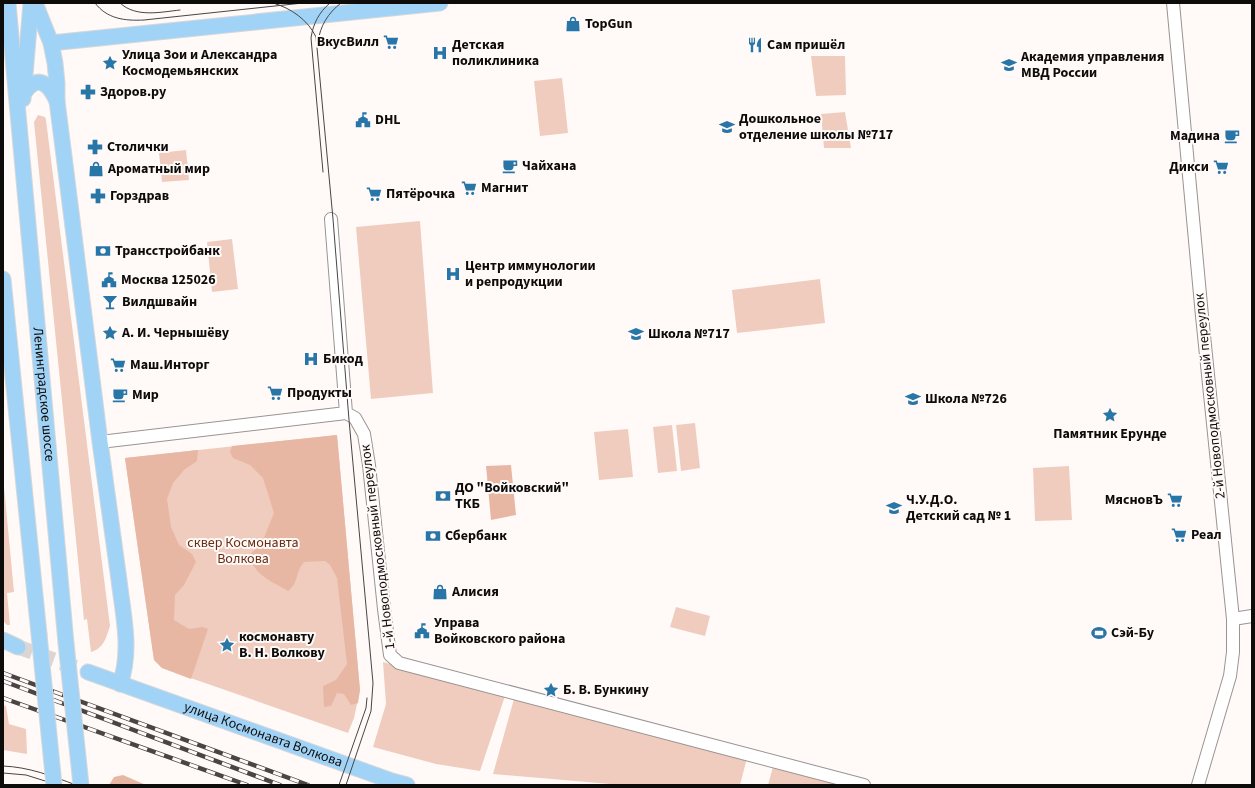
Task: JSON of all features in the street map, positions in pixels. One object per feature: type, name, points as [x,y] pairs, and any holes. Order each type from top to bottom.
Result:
[{"type":"main road","name":"Ленинградское шоссе","points":[[8,3],[66,644],[81,785]]},
{"type":"main road","points":[[19,123],[24,93],[31,3]]},
{"type":"main road","points":[[35,3],[51,43],[57,83],[57,101],[126,634],[126,658],[124,674],[120,684]]},
{"type":"main road","points":[[51,43],[440,3]]},
{"type":"main road","points":[[24,93],[33,83],[43,84],[53,92],[57,101]]},
{"type":"main road","name":"Ленинградское шоссе","points":[[3,279],[54,785]]},
{"type":"main road","points":[[3,640],[18,647]]},
{"type":"main road","name":"улица Космонавта Волкова","points":[[88,672],[392,781],[407,785]]},
{"type":"street","name":"2-й Новоподмосковный переулок","points":[[1173,3],[1202,316],[1233,619],[1233,652],[1230,676],[1198,785]]},
{"type":"street","points":[[100,442],[346,414],[331,219]]},
{"type":"street","name":"1-й Новоподмосковный переулок","points":[[346,414],[354,418],[364,434],[369,465],[390,656],[399,663],[864,785]]},
{"type":"street","points":[[1233,619],[1252,616]]},
{"type":"green space","points":[[811,56],[845,56],[846,95],[816,96]]},
{"type":"green space","points":[[562,78],[568,133],[540,136],[534,81]]},
{"type":"green space","points":[[845,112],[851,148],[824,148],[821,114]]},
{"type":"green space","points":[[38,115],[45,117],[46,120],[110,626],[102,645],[91,652],[87,619],[84,620],[34,122]]},
{"type":"green space","points":[[186,150],[189,180],[162,182],[159,153]]},
{"type":"green space","points":[[420,221],[433,393],[371,399],[356,227]]},
{"type":"green space","points":[[232,239],[238,289],[212,292],[207,242]]},
{"type":"green space","points":[[820,279],[825,323],[737,333],[732,290]]},
{"type":"green space","points":[[695,423],[700,468],[681,471],[676,425]]},
{"type":"green space","points":[[672,425],[677,471],[658,473],[653,427]]},
{"type":"green space","points":[[628,429],[633,477],[599,480],[594,432]]},
{"type":"green space","name":"сквер Космонавта Волкова","points":[[337,435],[360,690],[354,718],[348,733],[162,668],[154,660],[125,458]]},
{"type":"green space","points":[[1069,466],[1072,520],[1035,521],[1033,468]]},
{"type":"green space","points":[[3,476],[14,592],[7,593],[10,625],[7,625],[3,621]]},
{"type":"green space","points":[[676,607],[710,616],[705,636],[670,627]]},
{"type":"green space","points":[[383,662],[505,696],[480,771],[436,764],[373,747],[386,704]]},
{"type":"green space","points":[[514,699],[747,758],[740,785],[622,785],[493,774]]},
{"type":"green space","points":[[3,705],[6,706],[9,724],[26,729],[27,754],[3,750]]},
{"type":"green space","points":[[774,763],[852,785],[768,785]]},
{"type":"shaded area","points":[[337,435],[360,690],[358,703],[351,705],[344,694],[337,693],[331,706],[324,707],[323,686],[336,680],[347,664],[337,578],[330,565],[325,561],[304,562],[299,570],[296,581],[288,591],[259,573],[250,554],[261,545],[274,513],[263,478],[250,465],[233,458],[230,452],[232,446]]},
{"type":"shaded area","points":[[198,450],[197,461],[184,470],[173,483],[167,499],[171,527],[179,545],[192,554],[196,562],[184,585],[175,595],[174,620],[189,629],[203,627],[208,629],[191,679],[162,668],[154,660],[125,458]]},
{"type":"shaded area","points":[[511,465],[516,515],[491,520],[486,466]]},
{"type":"shaded area","points":[[123,775],[146,785],[109,785],[114,777]]},
{"type":"tunnel","points":[[18,647],[88,672]]},
{"type":"tram line","points":[[95,3],[105,13],[111,16],[137,20],[303,3]]},
{"type":"tram line","points":[[120,3],[133,11],[149,13],[180,10]]},
{"type":"tram line","points":[[273,3],[292,11],[304,20],[316,37],[333,219],[349,420],[373,683],[371,711],[346,785]]},
{"type":"tram line","points":[[323,172],[311,38],[317,19],[330,3]]},
{"type":"tram line","points":[[318,42],[325,20],[341,3]]},
{"type":"tram line","points":[[339,785],[366,708],[367,698]]},
{"type":"tram line","points":[[3,766],[31,770],[76,785]]},
{"type":"tram line","points":[[3,773],[26,775],[58,785]]},
{"type":"railway","points":[[3,673],[308,785]]},
{"type":"railway","points":[[3,681],[280,785]]},
{"type":"railway","points":[[3,698],[247,785]]},
{"type":"place","name":"TopGun","points":[[573,24]]},
{"type":"place","name":"ВкусВилл","points":[[391,42]]},
{"type":"place","name":"Сам пришёл","points":[[755,45]]},
{"type":"place","name":"Детская поликлиника","points":[[440,53]]},
{"type":"place","name":"Улица Зои и Александра Космодемьянских","points":[[110,63]]},
{"type":"place","name":"Академия управления МВД России","points":[[1009,65]]},
{"type":"place","name":"Здоров.ру","points":[[88,92]]},
{"type":"place","name":"DHL","points":[[363,120]]},
{"type":"place","name":"Дошкольное отделение школы №717","points":[[727,127]]},
{"type":"place","name":"Мадина","points":[[1232,136]]},
{"type":"place","name":"Столички","points":[[95,147]]},
{"type":"place","name":"Чайхана","points":[[510,166]]},
{"type":"place","name":"Дикси","points":[[1221,167]]},
{"type":"place","name":"Ароматный мир","points":[[96,169]]},
{"type":"place","name":"Магнит","points":[[469,188]]},
{"type":"place","name":"Пятёрочка","points":[[374,194]]},
{"type":"place","name":"Горздрав","points":[[98,196]]},
{"type":"place","name":"Трансстройбанк","points":[[103,251]]},
{"type":"place","name":"Центр иммунологии и репродукции","points":[[453,274]]},
{"type":"place","name":"Москва 125026","points":[[109,280]]},
{"type":"place","name":"Вилдшвайн","points":[[110,302]]},
{"type":"place","name":"А. И. Чернышёву","points":[[110,333]]},
{"type":"place","name":"Школа №717","points":[[636,334]]},
{"type":"place","name":"Бикод","points":[[311,359]]},
{"type":"place","name":"Маш.Инторг","points":[[118,365]]},
{"type":"place","name":"Продукты","points":[[275,393]]},
{"type":"place","name":"Мир","points":[[120,395]]},
{"type":"place","name":"Школа №726","points":[[913,399]]},
{"type":"place","name":"Памятник Ерунде","points":[[1110,415]]},
{"type":"place","name":"ДО \"Войковский\" ТКБ","points":[[443,496]]},
{"type":"place","name":"МясновЪ","points":[[1175,500]]},
{"type":"place","name":"Ч.У.Д.О. Детский сад № 1","points":[[894,508]]},
{"type":"place","name":"Реал","points":[[1179,535]]},
{"type":"place","name":"Сбербанк","points":[[433,536]]},
{"type":"place","name":"Алисия","points":[[440,592]]},
{"type":"place","name":"Управа Войковского района","points":[[422,631]]},
{"type":"place","name":"Сэй-Бу","points":[[1099,633]]},
{"type":"place","name":"космонавту В. Н. Волкову","points":[[227,645]]},
{"type":"place","name":"Б. В. Бункину","points":[[551,690]]}]
